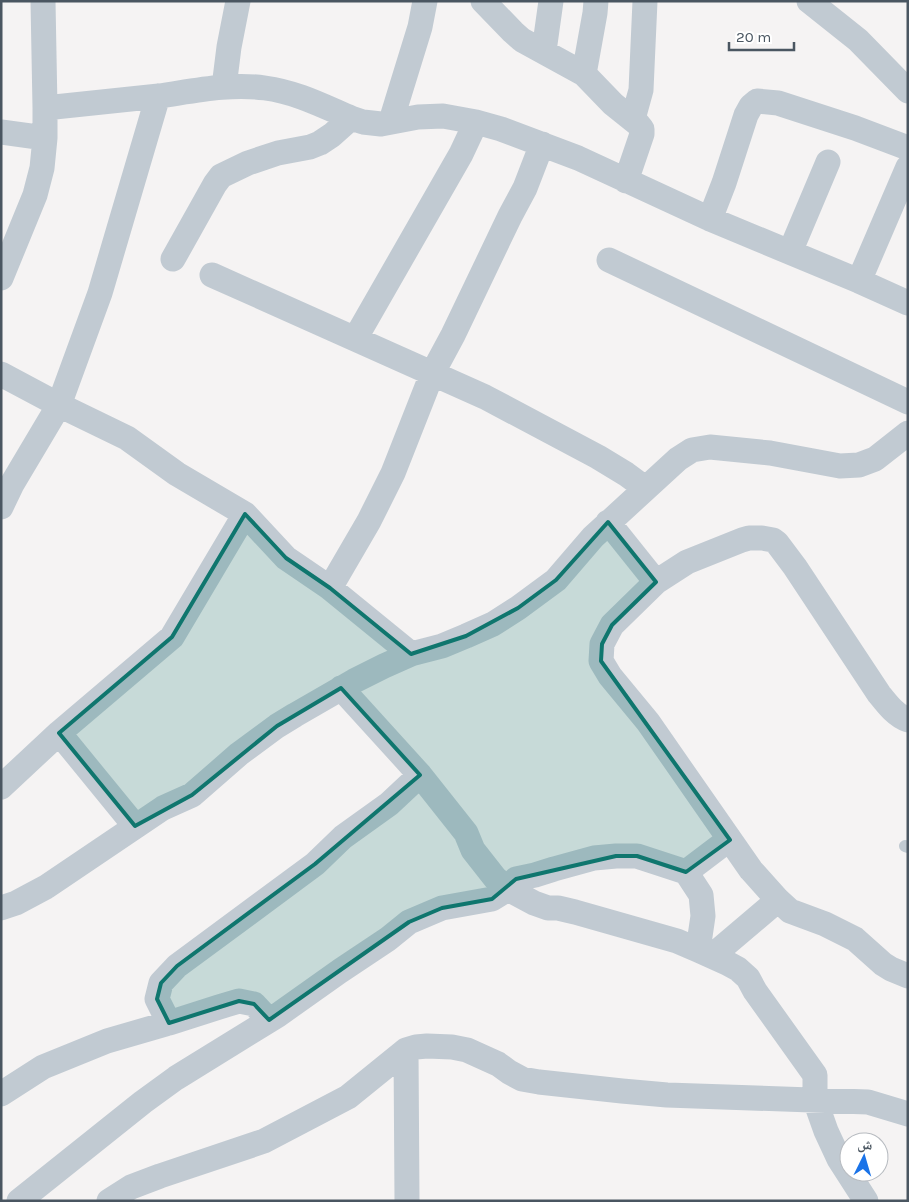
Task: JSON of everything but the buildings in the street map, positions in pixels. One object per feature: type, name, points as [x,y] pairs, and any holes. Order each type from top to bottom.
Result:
[{"type":"street","points":[[1,278],[35,195],[42,168],[45,138],[43,1]]},
{"type":"street","points":[[224,87],[238,1]]},
{"type":"street","points":[[391,121],[420,27],[425,1]]},
{"type":"street","points":[[483,1],[518,36],[532,46],[584,74],[613,104],[633,119],[641,128],[642,133],[626,180]]},
{"type":"street","points":[[544,51],[551,1]]},
{"type":"street","points":[[584,74],[596,1]]},
{"type":"street","points":[[633,119],[640,90],[645,1]]},
{"type":"street","points":[[809,1],[858,40],[908,91]]},
{"type":"street","points":[[45,108],[224,87],[264,87],[295,94],[363,122],[376,124],[436,116],[476,122],[501,129],[578,158],[710,219],[859,281],[908,304]]},
{"type":"street","points":[[1,507],[12,484],[59,405],[100,293],[158,96]]},
{"type":"street","points":[[710,219],[746,115],[751,106],[757,101],[778,103],[855,128],[908,148]]},
{"type":"street","points":[[174,259],[220,176],[274,154],[310,147],[320,143],[351,118]]},
{"type":"street","points":[[355,339],[460,154],[476,122]]},
{"type":"street","points":[[1,132],[45,138]]},
{"type":"street","points":[[330,588],[393,472],[432,374],[525,188],[542,144]]},
{"type":"street","points":[[790,252],[828,162]]},
{"type":"street","points":[[859,281],[908,167]]},
{"type":"street","points":[[609,260],[908,402]]},
{"type":"street","points":[[212,275],[485,397],[598,457],[645,488]]},
{"type":"street","points":[[1,374],[127,438],[177,474],[245,514],[286,558],[330,588],[411,654]]},
{"type":"street","points":[[1,908],[16,903],[46,888],[135,826],[163,808],[192,794],[239,754],[277,726],[341,688],[411,654],[442,646],[493,624],[518,608],[556,580],[608,522],[678,459],[692,450],[728,448],[848,466],[860,465],[875,459],[908,433]]},
{"type":"street","points":[[1,786],[59,733],[172,637],[245,514]]},
{"type":"street","points":[[608,522],[656,582]]},
{"type":"street","points":[[908,720],[893,710],[879,694],[795,567],[773,540],[757,538],[742,540],[687,562],[656,582],[612,625],[602,644],[601,660],[610,676],[648,722],[751,870],[778,900],[790,910],[848,934],[883,964],[908,976]]},
{"type":"street","points":[[341,688],[420,775],[466,833],[473,850],[496,878],[508,889],[548,908],[558,908],[677,941],[738,969],[748,978],[755,991],[815,1074],[815,1100],[826,1131],[839,1159],[866,1201]]},
{"type":"street","points":[[59,733],[135,826]]},
{"type":"street","points":[[169,1024],[157,998],[161,983],[177,966],[315,864],[343,837],[389,804],[420,775]]},
{"type":"street","points":[[686,872],[730,840]]},
{"type":"street","points":[[18,1201],[170,1082],[269,1020],[388,940],[409,922],[442,908],[492,899],[508,889],[516,879],[594,858],[609,857],[637,856],[686,872],[702,895],[705,953]]},
{"type":"street","points":[[705,953],[778,900]]},
{"type":"street","points":[[1,1094],[43,1068],[107,1041],[169,1024],[240,1001],[254,1004],[269,1020]]},
{"type":"street","points":[[109,1201],[131,1187],[264,1141],[280,1133],[348,1097],[406,1050],[416,1047],[452,1047],[467,1050],[498,1064],[522,1079],[539,1082],[668,1095],[868,1102],[908,1114]]},
{"type":"street","points":[[406,1050],[407,1201]]},
{"type":"highlighted area","points":[[245,514],[286,558],[330,588],[411,654],[466,636],[518,608],[556,580],[608,522],[656,582],[612,625],[602,644],[601,661],[730,840],[686,872],[637,856],[616,856],[516,879],[492,899],[442,908],[409,922],[269,1020],[254,1004],[239,1001],[169,1023],[157,999],[161,983],[177,966],[315,864],[420,775],[341,688],[277,726],[192,795],[135,826],[59,733],[172,637]]}]
